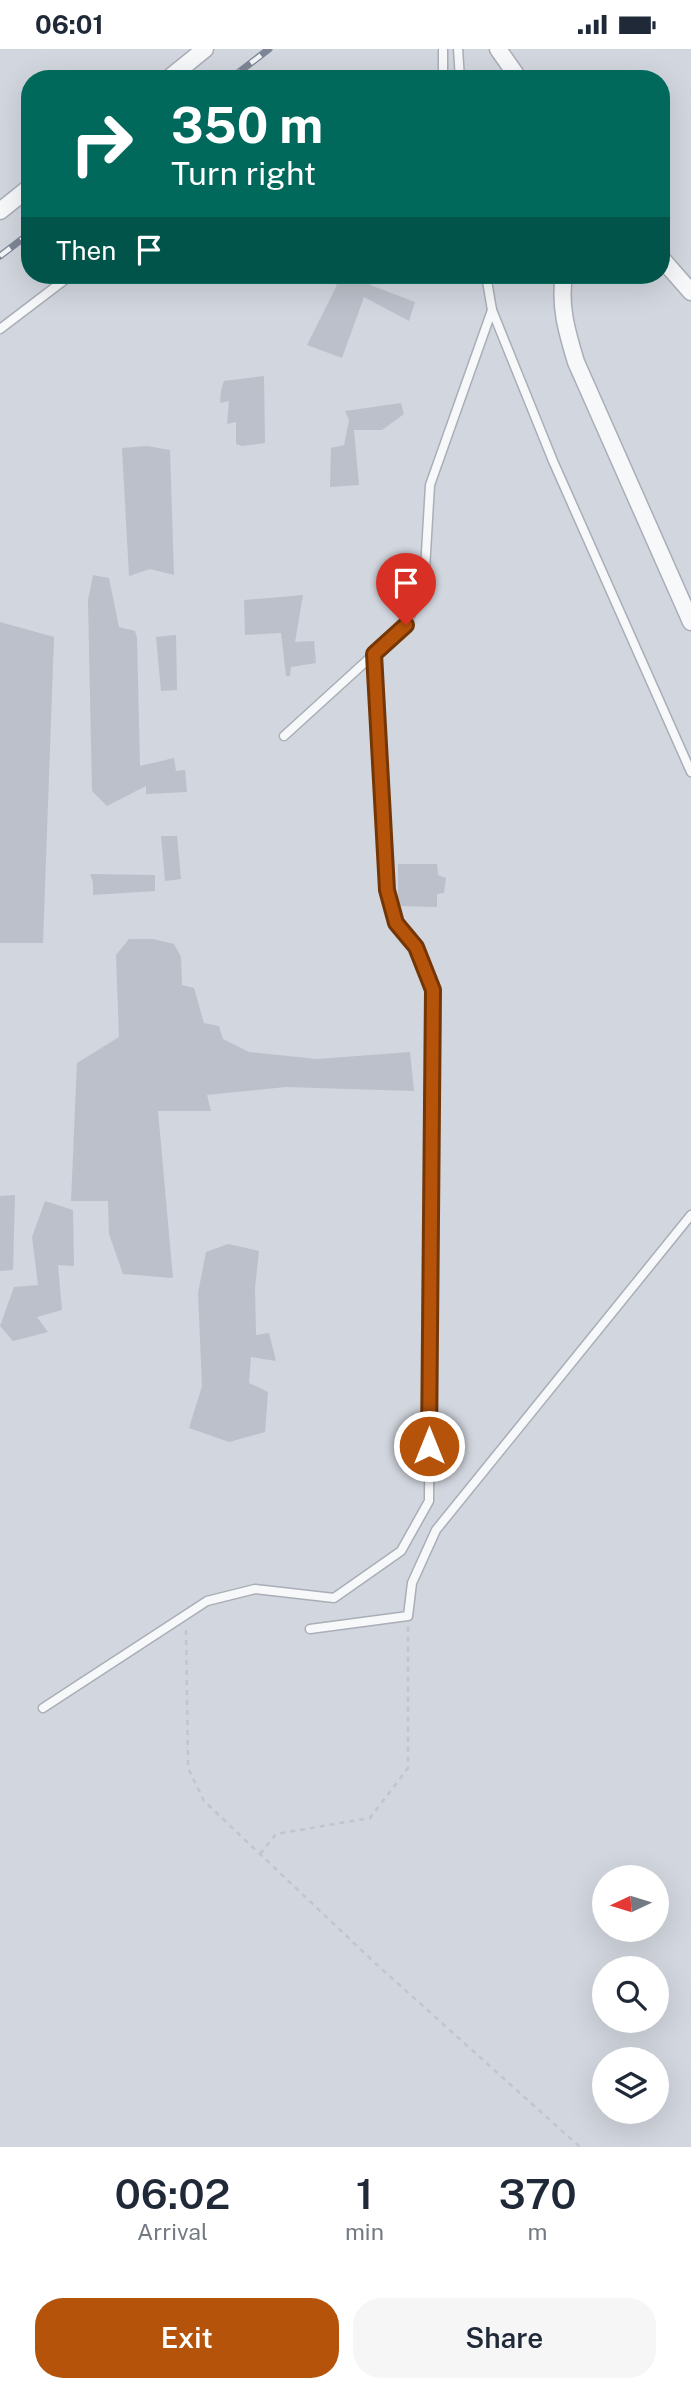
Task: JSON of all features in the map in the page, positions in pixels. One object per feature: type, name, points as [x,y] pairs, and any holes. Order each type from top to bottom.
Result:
[{"type":"street","points":[[179,70],[205,49]]},
{"type":"street","points":[[498,49],[513,70]]},
{"type":"street","points":[[0,211],[21,194]]},
{"type":"street","points":[[670,268],[691,292]]},
{"type":"street","points":[[563,284],[561,297],[566,331],[576,362],[691,622]]},
{"type":"lane","points":[[443,49],[443,70]]},
{"type":"lane","points":[[458,49],[459,70]]},
{"type":"lane","points":[[0,329],[59,284]]},
{"type":"lane","points":[[488,284],[492,310],[553,461],[691,772]]},
{"type":"lane","points":[[284,736],[406,625],[424,586],[430,485],[492,310]]},
{"type":"lane","points":[[43,1708],[207,1601],[255,1589],[334,1598],[401,1551],[429,1501],[433,990],[416,947],[396,923],[387,890],[374,654]]},
{"type":"lane","points":[[310,1629],[408,1616],[412,1583],[436,1529],[691,1216]]},
{"type":"path","points":[[186,1615],[188,1768],[204,1801],[374,1963],[580,2147]]},
{"type":"path","points":[[260,1854],[276,1834],[370,1818],[408,1768],[408,1616]]},
{"type":"shaded area","points":[[0,49],[691,49],[691,2147],[0,2147]]},
{"type":"building","points":[[371,284],[415,302],[409,321],[364,297],[342,358],[307,345],[337,285]]},
{"type":"building","points":[[264,376],[265,443],[242,446],[236,444],[236,422],[227,424],[229,401],[220,403],[224,381]]},
{"type":"building","points":[[401,403],[404,414],[382,430],[354,430],[359,485],[330,487],[331,448],[344,445],[349,420],[345,411]]},
{"type":"building","points":[[147,446],[170,450],[174,575],[150,569],[129,576],[122,448]]},
{"type":"building","points":[[93,575],[109,578],[119,627],[135,631],[137,638],[140,766],[174,758],[176,771],[185,770],[187,792],[146,794],[146,786],[107,806],[92,791],[88,600]]},
{"type":"building","points":[[303,595],[295,642],[314,641],[316,663],[291,667],[290,676],[286,676],[281,633],[245,635],[244,600]]},
{"type":"building","points":[[0,622],[54,637],[43,943],[0,943]]},
{"type":"building","points":[[176,635],[177,690],[161,691],[156,637]]},
{"type":"building","points":[[161,836],[177,836],[181,879],[165,881]]},
{"type":"building","points":[[398,864],[437,864],[438,875],[446,878],[444,893],[437,894],[437,907],[398,906]]},
{"type":"building","points":[[90,874],[155,875],[155,891],[93,895]]},
{"type":"building","points":[[129,939],[153,939],[174,944],[181,957],[182,985],[194,988],[204,1023],[219,1026],[223,1039],[249,1052],[317,1059],[410,1052],[414,1091],[286,1087],[207,1095],[211,1111],[158,1111],[173,1278],[123,1274],[109,1234],[108,1201],[71,1201],[77,1063],[119,1037],[116,955]]},
{"type":"building","points":[[15,1195],[13,1270],[0,1271],[0,1196]]},
{"type":"building","points":[[45,1201],[73,1210],[74,1266],[58,1265],[62,1310],[37,1317],[48,1332],[13,1341],[0,1326],[14,1287],[38,1285],[32,1237]]},
{"type":"building","points":[[228,1244],[259,1251],[255,1288],[256,1335],[269,1333],[276,1361],[251,1357],[249,1383],[268,1392],[265,1432],[229,1442],[189,1428],[202,1386],[198,1293],[206,1252]]},
{"type":"railway","points":[[242,70],[269,49]]},
{"type":"railway","points":[[0,256],[21,240]]},
{"type":"route","points":[[406,625],[374,654],[387,890],[396,923],[416,947],[433,990],[429,1446]]}]
